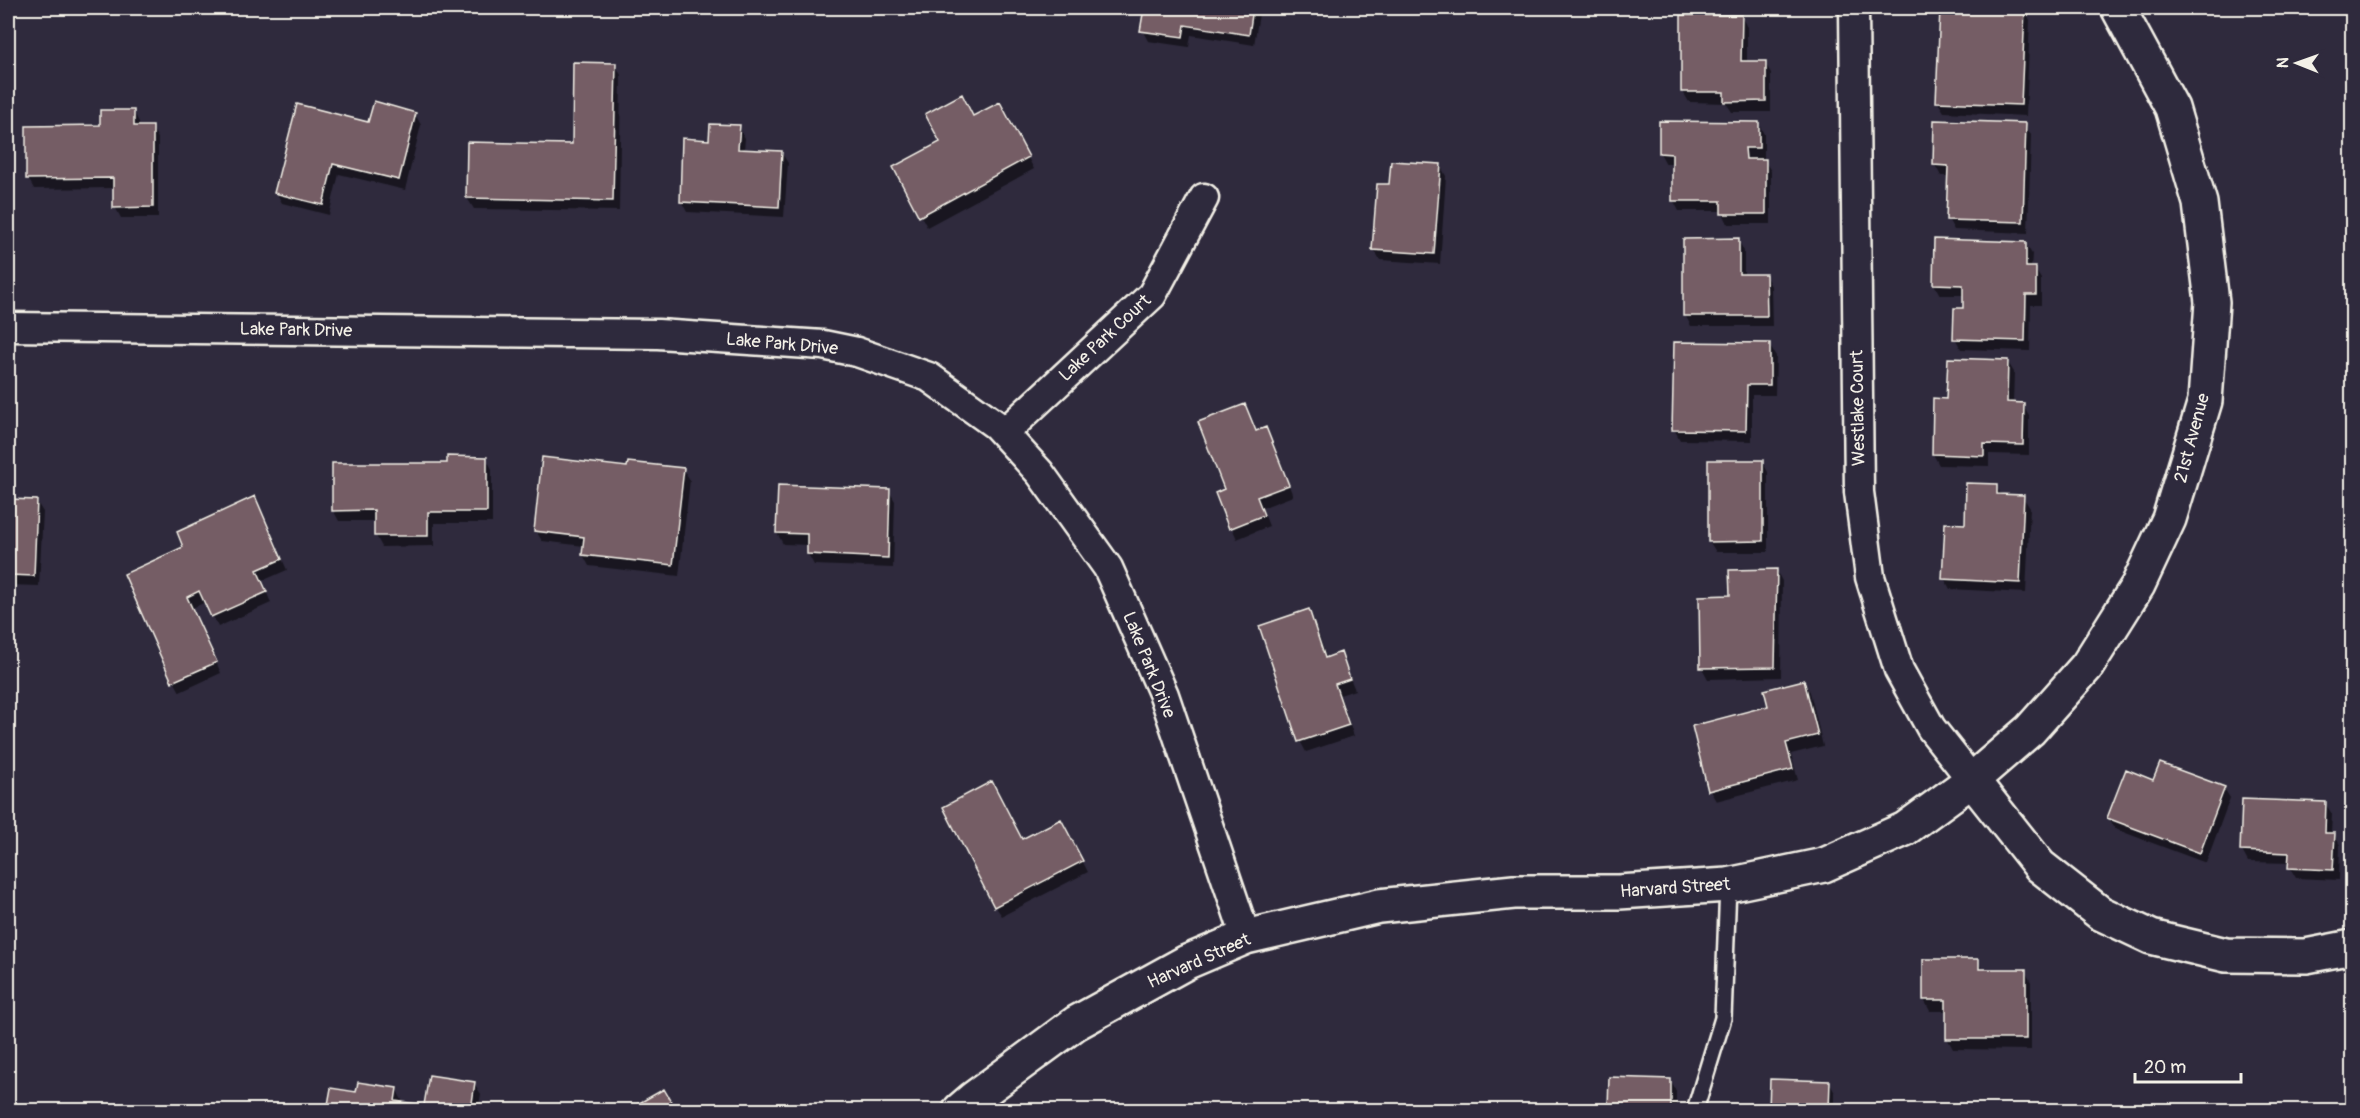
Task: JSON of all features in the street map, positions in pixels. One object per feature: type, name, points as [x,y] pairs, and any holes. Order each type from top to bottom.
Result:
[{"type":"street","name":"Westlake Court","points":[[1854,8],[1859,492],[1870,577],[1899,670],[1931,728],[1972,780]]},
{"type":"street","name":"21st Avenue","points":[[1972,780],[2030,730],[2087,666],[2138,585],[2169,519],[2205,401],[2212,302],[2200,203],[2172,108],[2118,8]]},
{"type":"street","name":"Lake Park Court","points":[[1004,433],[1152,295],[1204,198]]},
{"type":"street","name":"Lake Park Drive","points":[[8,327],[658,334],[823,345],[857,352],[929,377],[1004,433],[1040,473],[1108,568],[1164,695],[1246,937]]},
{"type":"street","name":"Harvard Street","points":[[960,1110],[1076,1023],[1187,962],[1246,937],[1379,906],[1514,892],[1619,892],[1728,885],[1824,865],[1905,829],[1972,780]]},
{"type":"street","points":[[1972,780],[2040,866],[2100,913],[2151,937],[2226,956],[2306,956],[2352,947]]},
{"type":"lane","points":[[1695,1110],[1723,1018],[1728,885]]},
{"type":"building","points":[[1144,8],[1253,8],[1249,35],[1185,25],[1183,37],[1140,31]]},
{"type":"building","points":[[1940,8],[2025,8],[2021,105],[1936,102]]},
{"type":"building","points":[[1681,15],[1742,15],[1741,61],[1766,61],[1766,101],[1724,102],[1724,92],[1681,92]]},
{"type":"building","points":[[573,62],[616,63],[613,201],[466,198],[467,142],[572,144]]},
{"type":"building","points":[[962,94],[973,116],[1000,102],[1029,157],[919,217],[893,167],[940,142],[925,114]]},
{"type":"building","points":[[374,101],[416,113],[399,180],[333,164],[323,205],[274,193],[297,104],[368,122]]},
{"type":"building","points":[[100,110],[134,110],[134,126],[153,126],[153,207],[113,208],[113,178],[26,179],[26,126],[100,125]]},
{"type":"building","points":[[1934,120],[2026,123],[2023,222],[1946,220],[1948,166],[1933,165]]},
{"type":"building","points":[[1659,121],[1759,122],[1759,148],[1745,148],[1746,159],[1766,159],[1766,214],[1721,214],[1721,201],[1672,201],[1672,154],[1659,153]]},
{"type":"building","points":[[710,124],[740,125],[738,149],[782,151],[779,207],[680,202],[682,138],[709,140]]},
{"type":"building","points":[[1391,161],[1441,164],[1434,254],[1372,250],[1377,184],[1389,184]]},
{"type":"building","points":[[1739,238],[1739,274],[1766,274],[1767,316],[1683,316],[1683,239]]},
{"type":"building","points":[[1934,239],[2026,242],[2026,267],[2036,267],[2036,295],[2026,295],[2025,341],[1953,339],[1954,308],[1963,308],[1963,285],[1933,284]]},
{"type":"building","points":[[1674,342],[1770,343],[1770,385],[1747,385],[1746,431],[1672,430]]},
{"type":"building","points":[[1948,358],[2008,360],[2007,402],[2024,403],[2023,445],[1984,444],[1984,456],[1932,454],[1933,398],[1946,399]]},
{"type":"building","points":[[1245,404],[1256,431],[1266,427],[1289,485],[1257,497],[1264,515],[1229,529],[1215,493],[1224,489],[1198,422]]},
{"type":"building","points":[[447,456],[487,457],[487,512],[428,512],[428,536],[374,536],[374,510],[332,511],[332,463],[447,463]]},
{"type":"building","points":[[542,457],[627,467],[628,462],[684,468],[673,565],[582,555],[584,537],[534,531]]},
{"type":"building","points":[[1708,460],[1763,460],[1763,541],[1708,542]]},
{"type":"building","points":[[1966,483],[1997,484],[1997,494],[2024,495],[2020,583],[1942,579],[1945,523],[1965,524]]},
{"type":"building","points":[[778,485],[890,489],[888,558],[807,554],[807,534],[776,533]]},
{"type":"building","points":[[255,496],[282,559],[257,570],[267,592],[211,617],[199,591],[187,597],[217,662],[172,682],[124,574],[183,547],[177,532]]},
{"type":"building","points":[[8,499],[37,500],[34,576],[8,575]]},
{"type":"building","points":[[1777,569],[1775,667],[1700,668],[1699,596],[1730,595],[1729,570]]},
{"type":"building","points":[[1309,609],[1325,658],[1341,652],[1350,679],[1335,684],[1349,725],[1298,742],[1259,626]]},
{"type":"building","points":[[1804,680],[1818,735],[1786,743],[1793,769],[1708,791],[1692,726],[1768,706],[1764,690]]},
{"type":"building","points":[[2160,763],[2225,787],[2200,853],[2107,818],[2126,769],[2153,780]]},
{"type":"building","points":[[992,781],[1022,839],[1061,819],[1083,861],[994,907],[943,807]]},
{"type":"building","points":[[2242,799],[2326,802],[2325,833],[2335,833],[2333,870],[2288,868],[2289,853],[2240,851]]},
{"type":"building","points":[[1923,959],[1979,959],[1979,969],[2026,969],[2026,1039],[1946,1039],[1946,1000],[1923,1000]]},
{"type":"building","points":[[429,1075],[475,1082],[471,1110],[327,1110],[331,1088],[356,1092],[358,1082],[397,1088],[395,1101],[424,1105]]},
{"type":"building","points":[[1609,1077],[1671,1079],[1671,1110],[1625,1110],[1625,1108],[1608,1107]]},
{"type":"building","points":[[1770,1079],[1830,1081],[1829,1110],[1769,1110]]},
{"type":"building","points":[[664,1089],[676,1110],[627,1110]]}]
